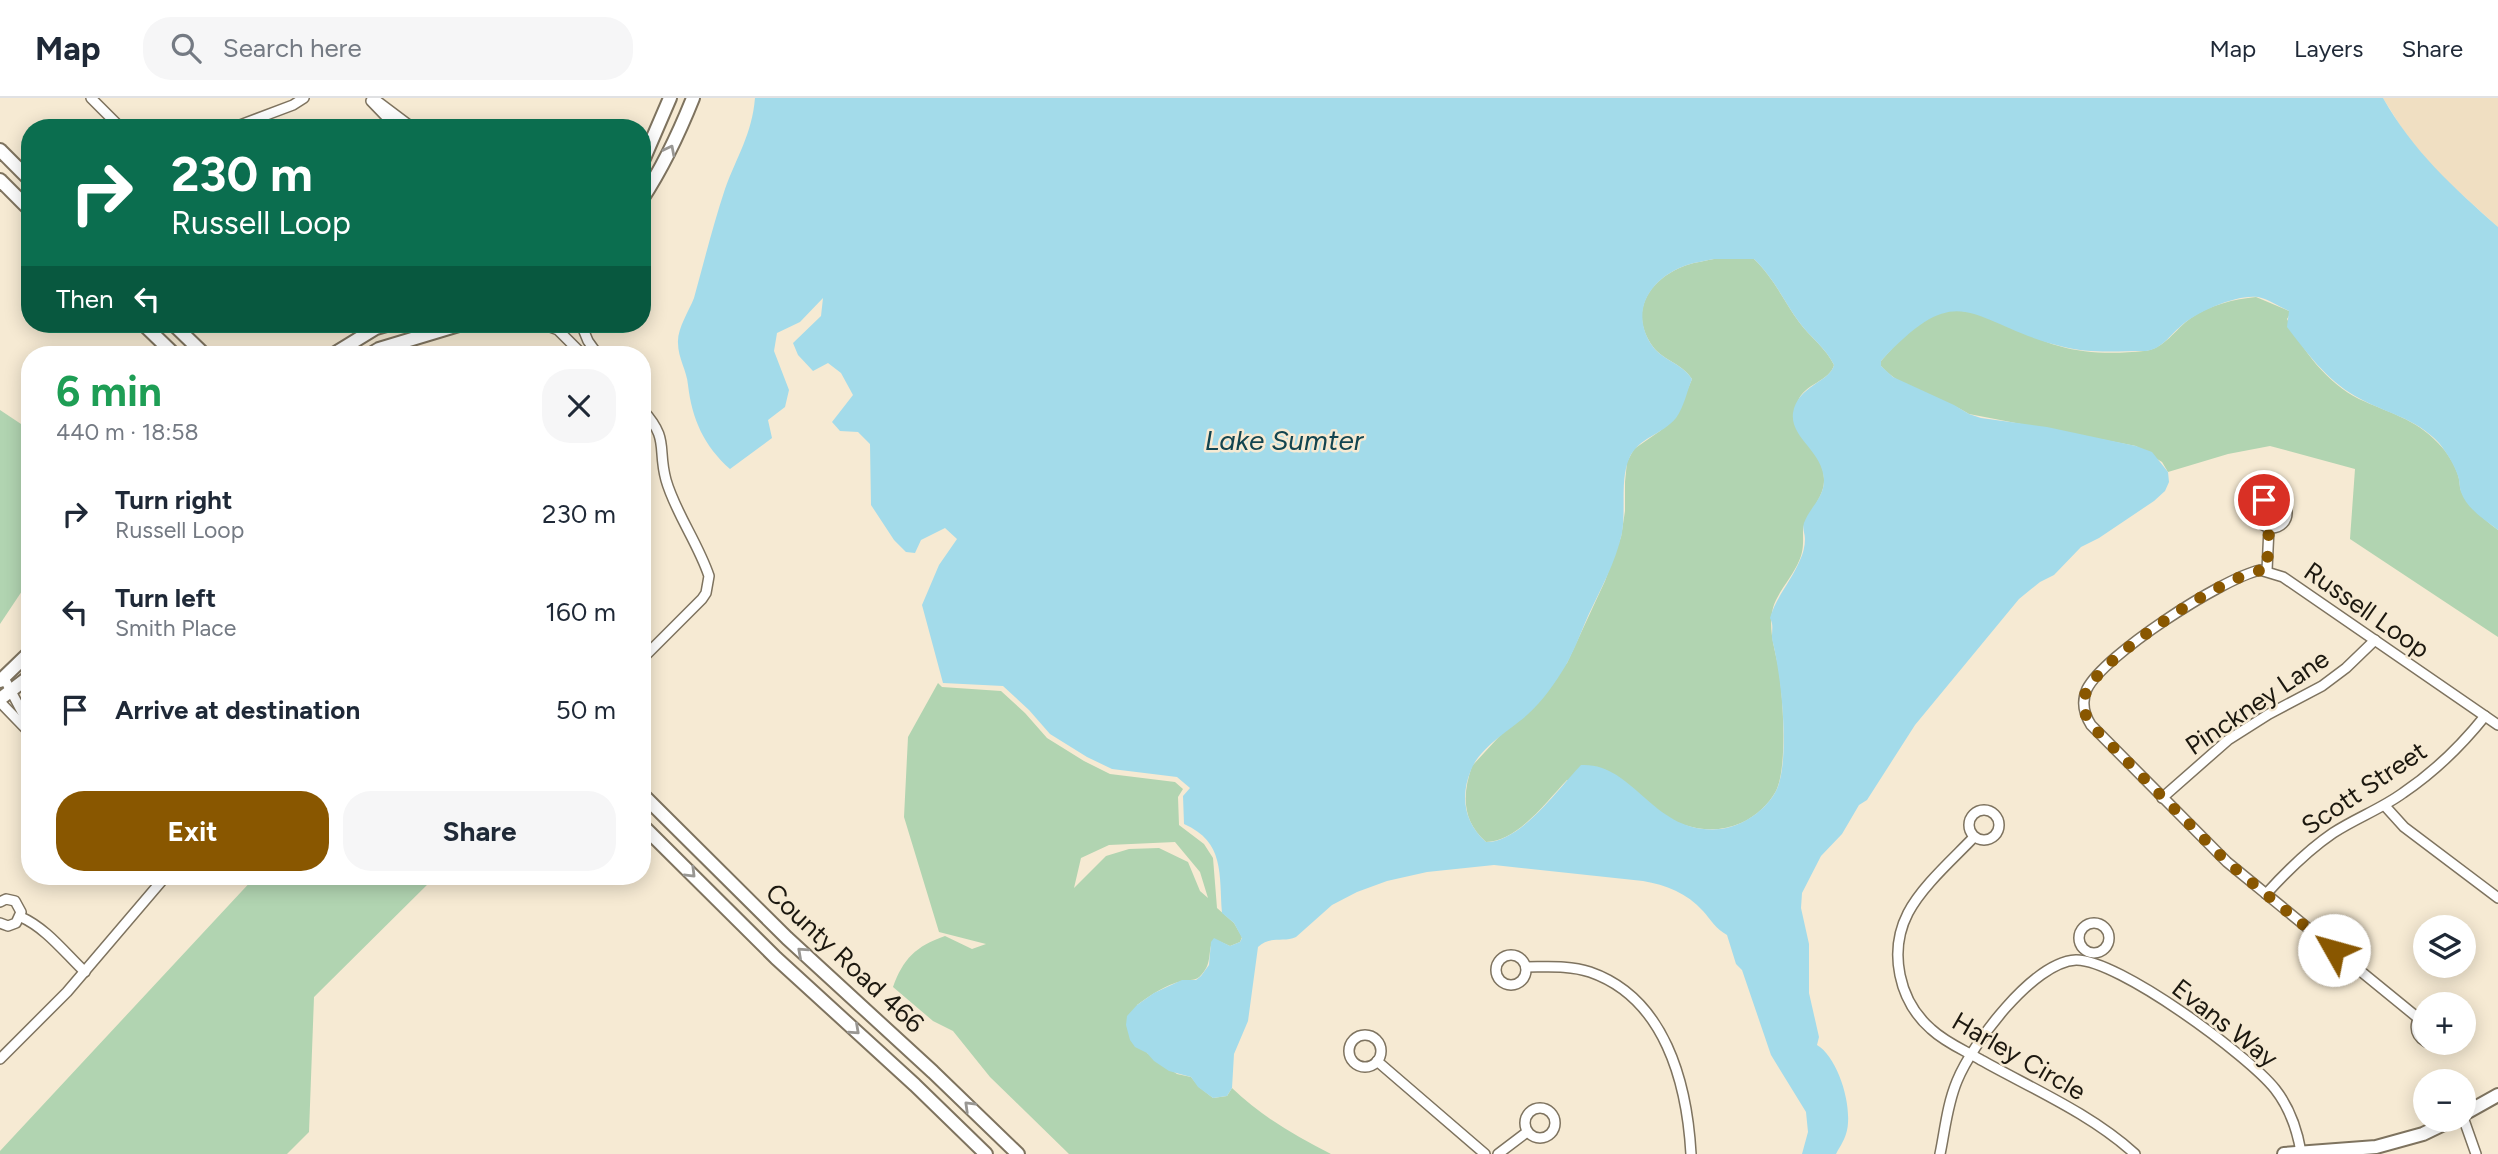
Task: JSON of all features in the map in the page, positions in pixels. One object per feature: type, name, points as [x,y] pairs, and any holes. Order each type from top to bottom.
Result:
[{"type":"main road","points":[[651,142],[670,98]]},
{"type":"main road","points":[[651,186],[680,132],[693,98]]},
{"type":"main road","points":[[0,150],[21,171]]},
{"type":"main road","points":[[0,180],[21,201]]},
{"type":"main road","points":[[152,333],[165,346]]},
{"type":"main road","points":[[182,333],[196,346]]},
{"type":"main road","points":[[347,346],[368,333]]},
{"type":"main road","points":[[389,346],[432,333]]},
{"type":"main road","points":[[2,679],[21,661]]},
{"type":"main road","points":[[0,701],[21,684]]},
{"type":"main road","name":"County Road 466","points":[[651,803],[787,937],[1018,1154]]},
{"type":"main road","name":"County Road 466","points":[[651,834],[776,958],[986,1154]]},
{"type":"main road","points":[[2476,1107],[2498,1095]]},
{"type":"main road","points":[[2284,1154],[2376,1147],[2427,1132]]},
{"type":"street","points":[[91,98],[112,119]]},
{"type":"street","points":[[256,119],[304,98]]},
{"type":"street","points":[[368,98],[388,119]]},
{"type":"street","points":[[373,98],[401,119]]},
{"type":"street","points":[[561,333],[574,346]]},
{"type":"street","points":[[651,421],[659,431],[662,442],[666,481],[709,576],[702,599],[651,650]]},
{"type":"street","points":[[2267,570],[2269,528]]},
{"type":"street","name":"Russell Loop","points":[[2413,1009],[2227,862],[2162,798],[2091,725],[2084,708],[2088,687],[2132,644],[2189,604],[2252,572],[2267,570],[2283,577],[2498,724]]},
{"type":"street","name":"Pinckney Lane","points":[[2162,798],[2228,740],[2328,682],[2375,640]]},
{"type":"street","points":[[2,679],[13,691],[21,708]]},
{"type":"street","points":[[0,701],[21,723]]},
{"type":"street","name":"Scott Street","points":[[2266,894],[2319,843],[2385,806],[2436,768],[2456,750],[2485,716]]},
{"type":"street","points":[[2385,806],[2404,827],[2498,898]]},
{"type":"street","name":"Harley Circle","points":[[1974,837],[1914,903],[1903,925],[1898,949],[1901,979],[1912,1007],[1931,1030],[2088,1119],[2135,1154]]},
{"type":"street","points":[[0,1059],[85,972],[154,885]]},
{"type":"street","points":[[0,902],[6,899],[15,901],[21,908],[21,917],[12,925],[0,923]]},
{"type":"street","points":[[21,917],[37,926],[85,972]]},
{"type":"street","name":"Evans Way","points":[[1940,1154],[1954,1091],[1971,1054],[1989,1026],[2026,987],[2058,966],[2088,957],[2174,1006],[2221,1040],[2267,1079],[2294,1120],[2301,1152]]},
{"type":"street","points":[[1525,967],[1557,967],[1589,972],[1626,990],[1646,1010],[1665,1041],[1681,1087],[1691,1154]]},
{"type":"street","points":[[1377,1061],[1485,1154]]},
{"type":"street","points":[[1497,1154],[1527,1132]]},
{"type":"street","points":[[2468,1132],[2476,1154]]},
{"type":"shaded area","points":[[2383,98],[2498,98],[2498,227],[2435,170],[2405,133]]},
{"type":"green space","points":[[1714,259],[1754,259],[1834,365],[1828,375],[1801,395],[1795,414],[1796,425],[1819,460],[1824,482],[1820,496],[1804,526],[1801,557],[1773,608],[1772,636],[1778,665],[1783,729],[1782,765],[1776,791],[1761,810],[1746,820],[1731,827],[1710,829],[1669,819],[1638,796],[1567,780],[1520,828],[1498,840],[1486,842],[1472,825],[1466,807],[1472,766],[1567,663],[1605,581],[1621,537],[1627,462],[1634,449],[1676,417],[1692,379],[1651,344],[1642,319],[1647,296],[1663,277],[1674,270]]},
{"type":"green space","points":[[2256,297],[2289,311],[2287,319],[2300,342],[2336,384],[2359,399],[2420,428],[2447,454],[2459,477],[2464,497],[2477,513],[2498,530],[2498,637],[2350,539],[2355,469],[2270,446],[2228,454],[2168,472],[2162,462],[2136,446],[1969,414],[1900,382],[1881,366],[1881,361],[1909,332],[1925,320],[1943,312],[1971,312],[1986,316],[2069,349],[2123,353],[2158,347],[2185,322],[2206,310],[2231,301]]},
{"type":"green space","points":[[0,410],[21,424],[21,592],[0,624]]},
{"type":"green space","points":[[938,683],[942,687],[1001,691],[1047,738],[1084,761],[1110,774],[1175,782],[1183,789],[1178,797],[1179,825],[1204,844],[1213,858],[1217,908],[1234,923],[1242,937],[1240,942],[1230,946],[1214,939],[1208,965],[1200,977],[1170,985],[1137,1005],[1147,1053],[1177,1074],[1191,1077],[1213,1098],[1227,1096],[1232,1088],[1279,1125],[1331,1154],[1069,1154],[990,1077],[953,1031],[933,1021],[893,987],[906,961],[926,944],[945,936],[972,949],[986,944],[939,932],[904,817],[908,737]],"holes":[[[1175,842],[1200,872],[1208,898],[1200,891],[1188,862],[1159,848],[1129,849],[1106,856],[1074,888],[1081,858],[1109,845]]]},
{"type":"green space","points":[[248,885],[427,885],[314,997],[309,1132],[287,1154],[0,1154]]},
{"type":"water","name":"Lake Sumter","points":[[755,98],[2383,98],[2394,117],[2421,151],[2450,183],[2498,227],[2498,530],[2467,504],[2454,467],[2430,434],[2410,421],[2355,396],[2335,382],[2309,356],[2287,327],[2289,311],[2266,299],[2239,298],[2217,305],[2188,321],[2161,345],[2146,351],[2103,352],[2071,349],[1967,312],[1949,312],[1930,319],[1908,334],[1881,361],[1881,366],[1893,377],[1981,418],[2047,427],[2136,446],[2152,452],[2168,472],[2169,482],[2165,491],[2154,501],[2081,547],[2054,575],[2040,582],[2019,599],[1915,725],[1867,800],[1859,805],[1842,834],[1821,856],[1802,893],[1801,908],[1809,944],[1809,993],[1819,1037],[1817,1045],[1832,1061],[1838,1073],[1848,1112],[1846,1134],[1836,1154],[1802,1154],[1808,1132],[1806,1112],[1771,1055],[1727,935],[1690,899],[1676,891],[1643,881],[1494,865],[1427,872],[1387,881],[1332,905],[1296,937],[1267,941],[1258,947],[1248,1021],[1234,1054],[1232,1088],[1227,1096],[1213,1098],[1198,1087],[1191,1077],[1169,1071],[1135,1047],[1126,1025],[1127,1016],[1154,993],[1182,980],[1196,980],[1201,976],[1209,965],[1211,942],[1214,938],[1230,946],[1240,942],[1242,938],[1234,923],[1222,913],[1219,872],[1213,850],[1197,831],[1184,824],[1183,796],[1190,788],[1177,777],[1112,769],[1087,757],[1050,734],[1003,686],[943,683],[922,605],[939,565],[957,539],[945,528],[921,540],[915,553],[906,552],[894,540],[871,505],[870,444],[858,432],[840,431],[832,422],[853,395],[841,373],[828,363],[813,371],[798,355],[793,343],[821,316],[823,298],[800,322],[777,333],[774,351],[789,390],[785,407],[768,420],[772,438],[730,469],[713,451],[701,431],[679,354],[678,338],[694,298],[721,203],[753,111]],"holes":[[[1714,259],[1754,259],[1834,365],[1826,376],[1801,396],[1793,413],[1796,430],[1818,461],[1824,480],[1822,492],[1804,523],[1805,542],[1801,558],[1770,618],[1779,675],[1784,739],[1781,777],[1776,791],[1760,811],[1745,821],[1721,829],[1698,828],[1678,822],[1616,775],[1600,767],[1581,765],[1525,824],[1512,834],[1486,842],[1473,826],[1466,809],[1466,790],[1471,770],[1488,747],[1538,704],[1566,665],[1616,555],[1622,533],[1625,476],[1629,459],[1638,446],[1676,418],[1692,379],[1651,344],[1642,319],[1648,296],[1664,277],[1687,265]]]},
{"type":"route","points":[[2264,500],[2256,513],[2260,523],[2269,528],[2267,570],[2252,572],[2227,583],[2189,604],[2132,644],[2088,687],[2084,708],[2091,725],[2227,862],[2334,950]]}]
